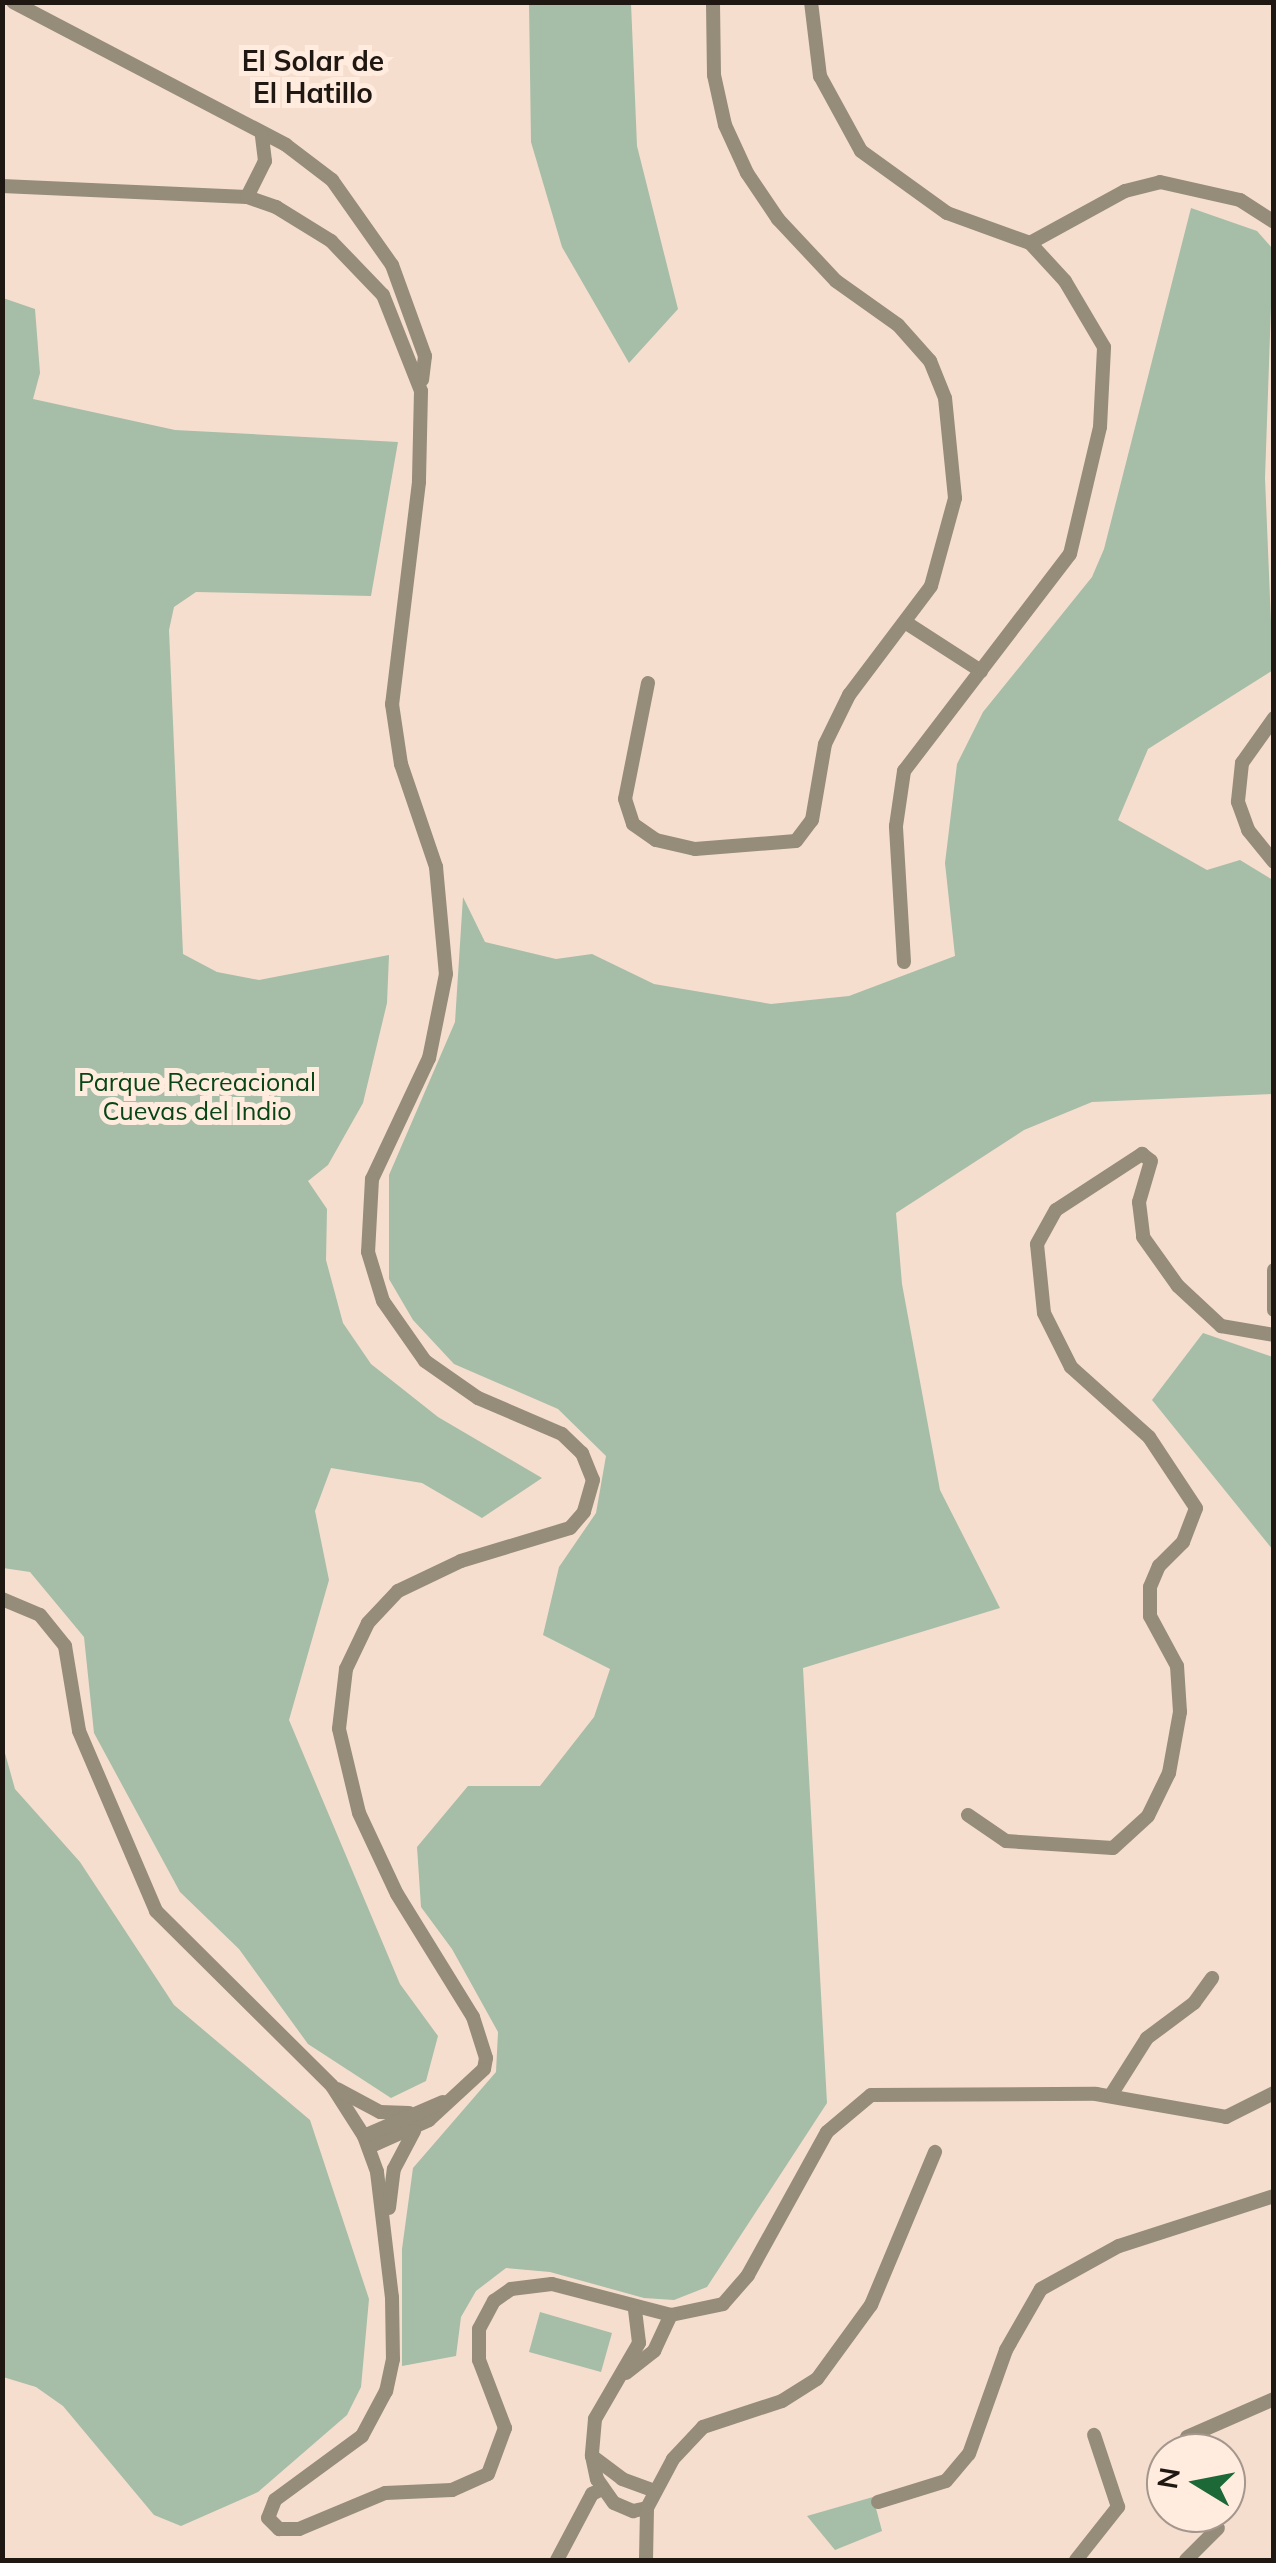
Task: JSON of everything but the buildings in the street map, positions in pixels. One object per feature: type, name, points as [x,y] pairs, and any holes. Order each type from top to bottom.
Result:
[{"type":"street","points":[[13,2],[262,134],[322,171],[372,230],[410,305],[425,356],[419,482],[392,704],[400,764],[436,867],[446,974],[428,1058],[372,1179],[368,1252],[383,1301],[425,1361],[478,1398],[562,1434],[582,1454],[593,1480],[584,1512],[570,1528],[461,1561],[398,1591],[368,1622],[340,1690],[341,1750],[367,1834],[485,2044],[484,2069],[448,2100],[416,2120],[366,2142]]},
{"type":"street","points":[[648,683],[626,799],[633,824],[656,840],[695,849],[796,841],[812,820],[825,744],[849,694],[908,624],[931,586],[955,498],[945,398],[930,362],[898,324],[836,280],[778,218],[747,173],[725,125],[714,75],[714,2]]},
{"type":"street","points":[[811,2],[820,76],[861,151],[947,213],[1030,243],[1058,270],[1104,347],[1100,428],[1070,554],[981,670],[923,737],[904,771],[896,826],[904,962]]},
{"type":"street","points":[[247,197],[265,160],[262,134]]},
{"type":"street","points":[[1030,243],[1126,191],[1160,182],[1240,200],[1274,222]]},
{"type":"street","points":[[2,186],[247,197],[319,232],[358,266],[392,310],[421,391]]},
{"type":"street","points":[[908,624],[981,670]]},
{"type":"street","points":[[1274,718],[1242,763],[1238,802],[1248,830],[1274,862]]},
{"type":"street","points":[[968,1815],[1006,1841],[1113,1848],[1148,1816],[1169,1773],[1180,1712],[1177,1666],[1150,1616],[1150,1587],[1159,1566],[1183,1542],[1196,1508],[1149,1437],[1071,1367],[1044,1313],[1037,1244],[1056,1210],[1142,1154],[1151,1162],[1139,1202],[1143,1237],[1178,1286],[1221,1326],[1274,1335]]},
{"type":"street","points":[[1274,1270],[1274,1310]]},
{"type":"street","points":[[2,1599],[34,1610],[65,1646],[86,1752],[166,1926],[332,2086],[366,2142],[386,2234],[393,2359],[386,2391],[362,2436],[275,2500],[268,2518],[278,2529],[298,2529],[385,2493],[452,2490],[488,2474],[505,2428],[478,2339],[488,2309],[511,2288],[552,2284],[635,2310],[671,2315],[715,2308],[737,2289],[820,2142],[862,2100],[892,2091],[1111,2095],[1226,2117],[1274,2094]]},
{"type":"street","points":[[1111,2095],[1147,2038],[1194,2003],[1212,1978]]},
{"type":"street","points":[[332,2086],[380,2112],[416,2120]]},
{"type":"street","points":[[386,2234],[394,2169],[416,2120]]},
{"type":"street","points":[[646,2560],[647,2508],[655,2491],[703,2427],[782,2401],[817,2379],[870,2305],[936,2152]]},
{"type":"street","points":[[878,2502],[946,2480],[970,2454],[1006,2350],[1041,2290],[1120,2246],[1274,2196]]},
{"type":"street","points":[[635,2310],[639,2343],[594,2418],[592,2456],[602,2489],[624,2507],[647,2508]]},
{"type":"street","points":[[621,2377],[654,2351],[671,2315]]},
{"type":"street","points":[[1196,2433],[1274,2399]]},
{"type":"street","points":[[1076,2560],[1118,2507],[1094,2435]]},
{"type":"street","points":[[592,2456],[622,2479],[655,2491]]},
{"type":"street","points":[[557,2560],[592,2494],[602,2489]]},
{"type":"street","points":[[1186,2560],[1213,2533]]},
{"type":"green space","points":[[529,3],[631,3],[637,146],[678,309],[629,363],[562,247],[531,142]]},
{"type":"green space","points":[[1191,208],[1257,231],[1273,249],[1265,478],[1273,670],[1148,749],[1118,820],[1207,870],[1240,860],[1273,880],[1273,1094],[1092,1102],[1024,1130],[896,1213],[902,1284],[940,1490],[1000,1608],[803,1668],[827,2103],[707,2287],[674,2300],[644,2298],[550,2272],[506,2268],[476,2291],[461,2317],[456,2356],[402,2366],[402,2249],[413,2168],[496,2072],[498,2032],[452,1949],[421,1907],[417,1847],[468,1786],[540,1786],[594,1717],[610,1669],[543,1635],[559,1567],[596,1513],[606,1456],[558,1409],[454,1364],[413,1320],[389,1279],[389,1175],[455,1022],[463,897],[485,942],[556,959],[592,954],[654,984],[771,1004],[849,996],[955,956],[945,863],[957,764],[983,712],[1092,577],[1104,549]]},
{"type":"green space","name":"Parque Recreacional Cuevas del Indio","points":[[3,298],[35,309],[40,373],[33,399],[175,430],[398,442],[371,596],[196,592],[174,607],[169,630],[183,954],[217,972],[259,980],[389,955],[387,1003],[363,1103],[328,1165],[308,1181],[327,1209],[326,1260],[343,1323],[371,1364],[438,1417],[542,1478],[482,1518],[422,1483],[331,1468],[315,1511],[329,1580],[289,1720],[400,1984],[438,2036],[426,2081],[391,2098],[308,2044],[239,1949],[180,1892],[94,1733],[84,1637],[30,1572],[3,1568]]},
{"type":"green space","points":[[1203,1333],[1273,1357],[1273,1550],[1152,1400]]},
{"type":"green space","points":[[3,1746],[15,1789],[80,1862],[174,2005],[310,2120],[369,2299],[361,2387],[347,2415],[258,2492],[181,2526],[154,2515],[63,2406],[36,2387],[3,2377]]},
{"type":"green space","points":[[540,2312],[612,2333],[601,2372],[529,2352]]},
{"type":"green space","points":[[873,2497],[882,2531],[835,2550],[807,2516]]},
{"type":"district","name":"El Solar de El Hatillo","points":[[313,77]]}]
